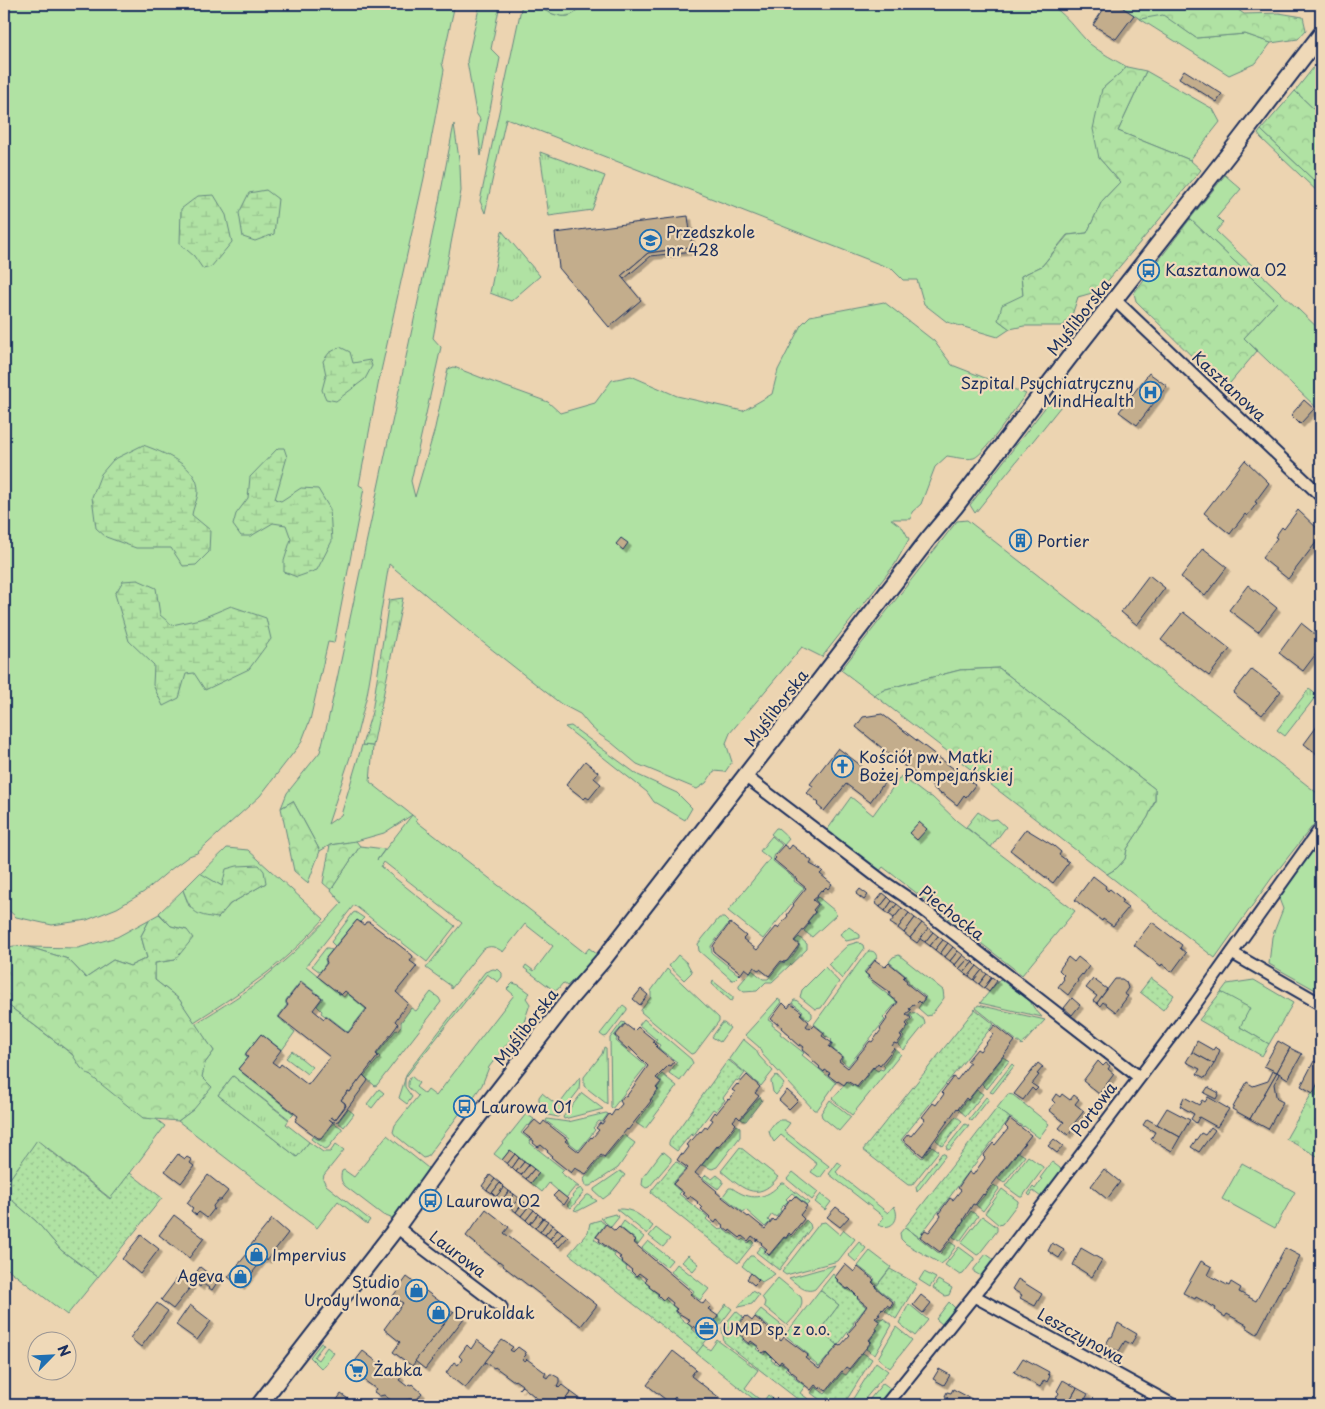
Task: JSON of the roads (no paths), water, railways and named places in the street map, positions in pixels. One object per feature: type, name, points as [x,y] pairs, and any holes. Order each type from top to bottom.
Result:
[{"type":"street","name":"Myśliborska","points":[[259,1405],[397,1227],[448,1156],[560,1011],[603,960],[1321,34]]},
{"type":"street","name":"Kasztanowa","points":[[1115,300],[1321,496]]},
{"type":"street","name":"Piechocka","points":[[745,776],[884,882],[915,903],[1138,1077]]},
{"type":"street","name":"Portowa","points":[[886,1405],[974,1296],[1138,1077],[1196,1003],[1321,828]]},
{"type":"street","points":[[1232,952],[1321,1004]]},
{"type":"street","name":"Laurowa","points":[[397,1227],[501,1307]]},
{"type":"street","name":"Leszczynowa","points":[[974,1296],[1173,1405]]},
{"type":"place","name":"Przedszkole nr 428","points":[[650,241]]},
{"type":"place","name":"Kasztanowa 02","points":[[1149,270]]},
{"type":"place","name":"Szpital Psychiatryczny MindHealth","points":[[1150,392]]},
{"type":"place","name":"Portier","points":[[1021,541]]},
{"type":"place","name":"Kościół pw. Matki Bożej Pompejańskiej","points":[[843,766]]},
{"type":"place","name":"Laurowa 01","points":[[465,1107]]},
{"type":"place","name":"Laurowa 02","points":[[430,1201]]},
{"type":"place","name":"Impervius","points":[[256,1255]]},
{"type":"place","name":"Ageva","points":[[240,1276]]},
{"type":"place","name":"Studio Urody Iwona","points":[[416,1291]]},
{"type":"place","name":"Drukoldak","points":[[438,1313]]},
{"type":"place","name":"UMD sp. z o.o.","points":[[706,1329]]},
{"type":"place","name":"Żabka","points":[[357,1370]]}]
